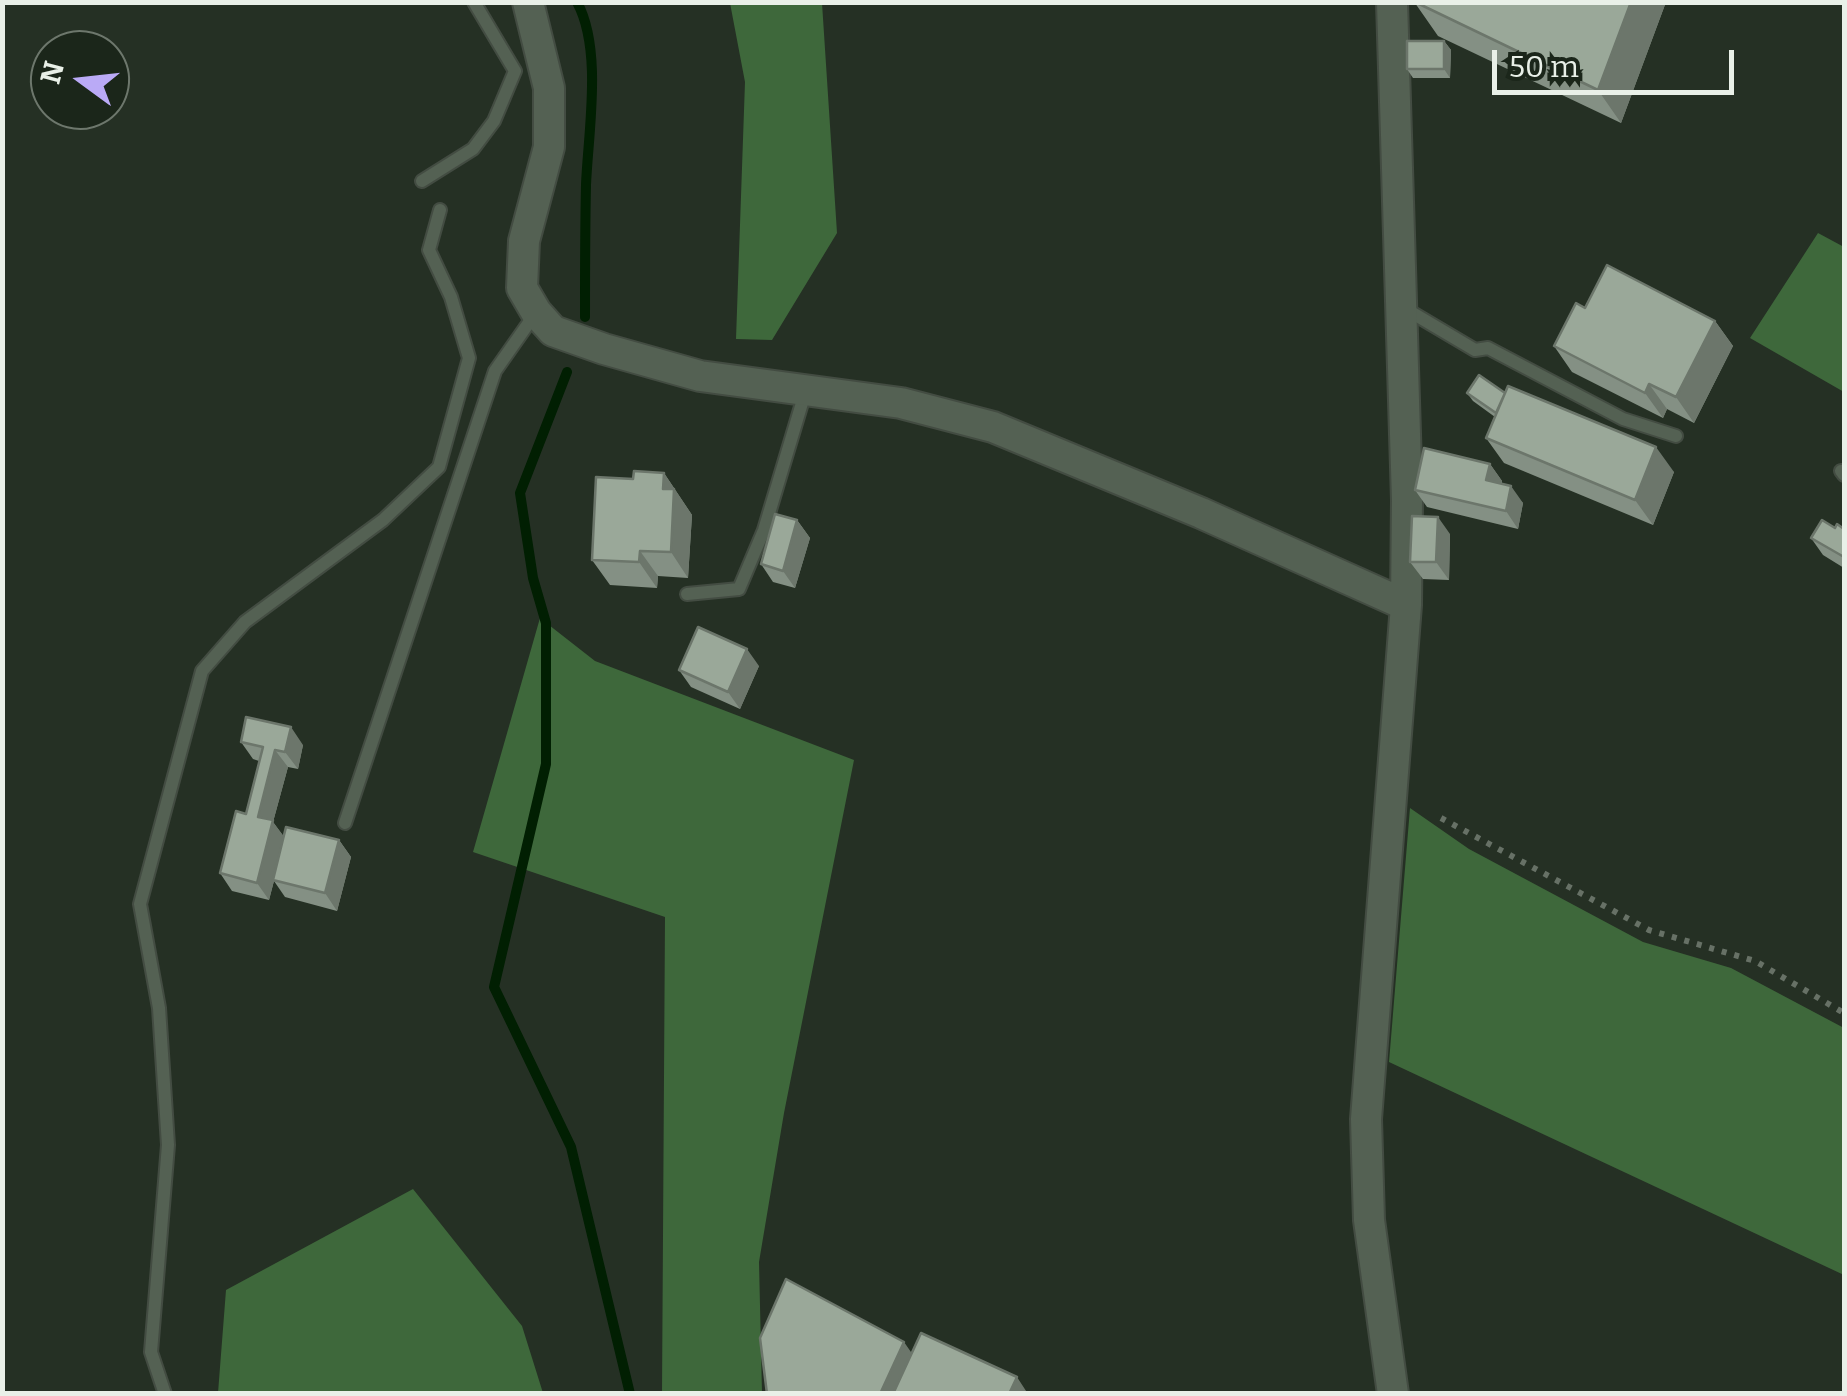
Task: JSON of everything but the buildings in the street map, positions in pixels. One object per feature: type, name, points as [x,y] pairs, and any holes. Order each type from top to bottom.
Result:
[{"type":"street","points":[[528,2],[550,88],[549,147],[524,241],[522,288],[553,331],[700,376],[901,402],[993,427],[1201,512],[1406,606]]},
{"type":"street","points":[[1392,2],[1407,500],[1406,606],[1366,1119],[1369,1220],[1393,1394]]},
{"type":"lane","points":[[422,181],[473,149],[494,122],[514,71],[474,2]]},
{"type":"lane","points":[[165,1394],[151,1352],[168,1144],[159,1008],[140,904],[202,671],[245,622],[383,520],[438,467],[469,358],[452,297],[429,250],[440,210]]},
{"type":"lane","points":[[1402,306],[1474,350],[1488,348],[1622,419],[1676,436]]},
{"type":"lane","points":[[345,823],[495,371],[536,312]]},
{"type":"lane","points":[[687,594],[739,590],[764,530],[806,390]]},
{"type":"path","points":[[1441,818],[1649,930],[1754,962],[1844,1013]]},
{"type":"green space","points":[[730,3],[822,3],[837,233],[772,340],[736,339],[745,82]]},
{"type":"green space","points":[[1818,233],[1844,247],[1844,392],[1750,338]]},
{"type":"green space","points":[[540,618],[595,661],[854,760],[784,1113],[759,1262],[762,1393],[662,1393],[665,917],[473,852]]},
{"type":"green space","points":[[1410,808],[1469,849],[1643,942],[1731,968],[1844,1028],[1844,1275],[1389,1062]]},
{"type":"green space","points":[[413,1189],[522,1326],[543,1393],[218,1393],[226,1290]]},
{"type":"waterway","points":[[577,2],[585,22],[592,67],[585,317]]},
{"type":"waterway","points":[[567,372],[520,493],[533,578],[546,623],[546,764],[494,987],[571,1147],[630,1394]]}]
